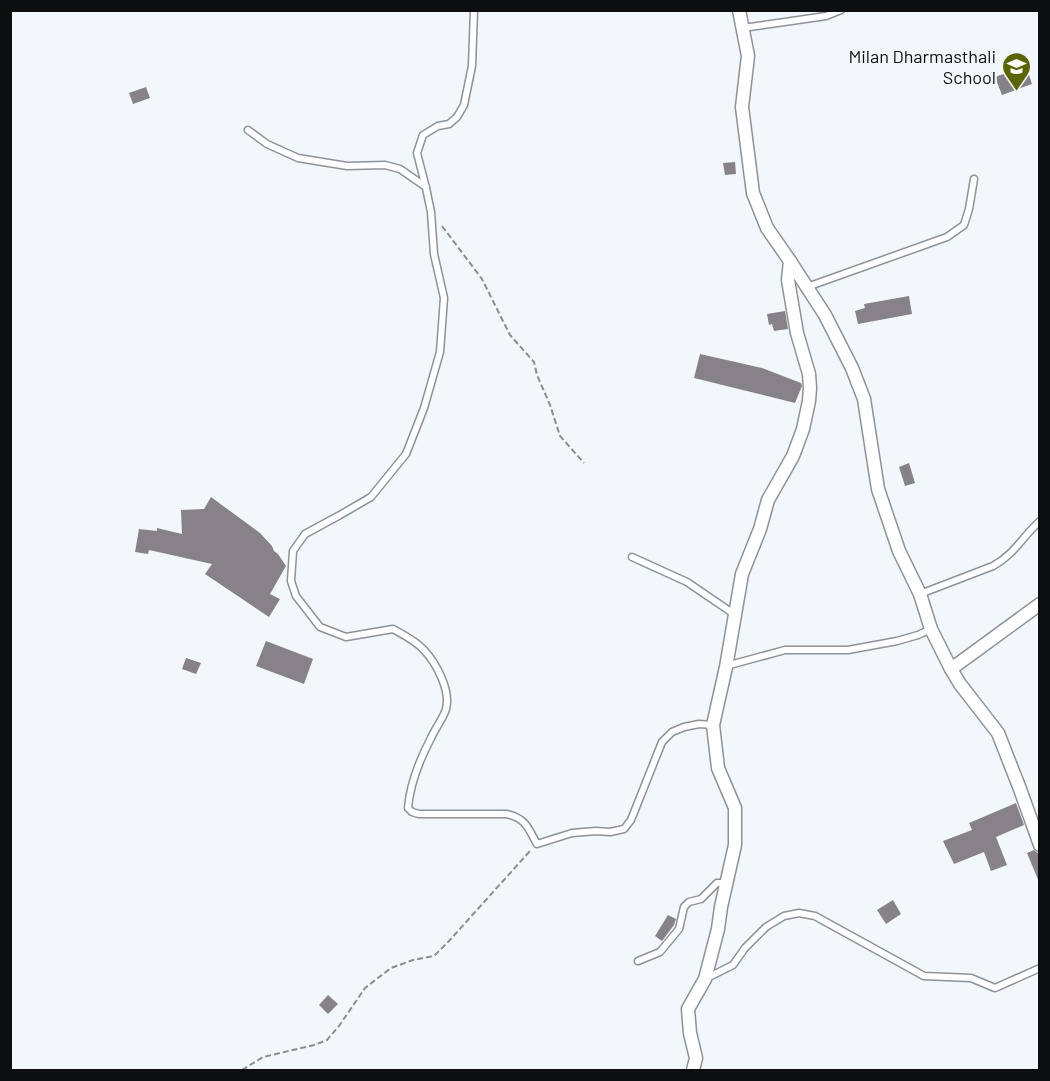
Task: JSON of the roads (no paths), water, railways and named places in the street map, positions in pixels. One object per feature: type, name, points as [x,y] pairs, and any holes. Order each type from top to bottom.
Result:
[{"type":"street","points":[[739,10],[748,56],[742,107],[753,193],[767,228],[825,315],[852,368],[864,399],[869,441],[880,496],[899,551],[920,594],[931,628],[951,669],[998,733],[1040,844]]},
{"type":"street","points":[[693,1071],[696,1058],[690,1033],[688,1010],[705,979],[718,930],[735,845],[735,808],[718,768],[713,725],[726,667],[742,574],[760,529],[768,500],[793,456],[803,429],[809,401],[808,374],[797,333],[788,280],[790,261]]},
{"type":"street","points":[[951,669],[1040,604]]},
{"type":"lane","points":[[474,10],[472,66],[464,105],[457,117],[449,124],[438,126],[423,135],[417,153],[431,212],[434,254],[444,298],[440,352],[424,408],[406,454],[371,497],[305,534],[293,551],[291,581],[296,596],[320,627],[346,637],[393,629],[424,650],[442,678],[446,691],[446,709],[411,786],[408,808],[412,812],[419,814],[506,814],[518,817],[526,825],[537,844],[572,833],[624,830],[631,820],[662,742],[672,732],[684,727],[699,724],[713,725]]},
{"type":"lane","points":[[743,28],[826,16],[841,10]]},
{"type":"lane","points":[[248,130],[267,144],[298,158],[347,166],[385,165],[400,169],[426,188]]},
{"type":"lane","points":[[807,287],[947,237],[964,225],[974,179]]},
{"type":"lane","points":[[920,594],[1004,560],[1040,521]]},
{"type":"lane","points":[[632,557],[687,582],[734,614]]},
{"type":"lane","points":[[726,667],[785,651],[848,650],[897,642],[918,636],[931,628]]},
{"type":"lane","points":[[638,961],[660,952],[679,929],[684,907],[689,902],[701,899],[717,883],[727,883]]},
{"type":"lane","points":[[705,979],[733,965],[745,948],[766,927],[784,916],[800,913],[815,916],[924,976],[971,978],[995,988],[1040,968]]},
{"type":"place","name":"Milan Dharmasthali School","points":[[1017,92]]}]
